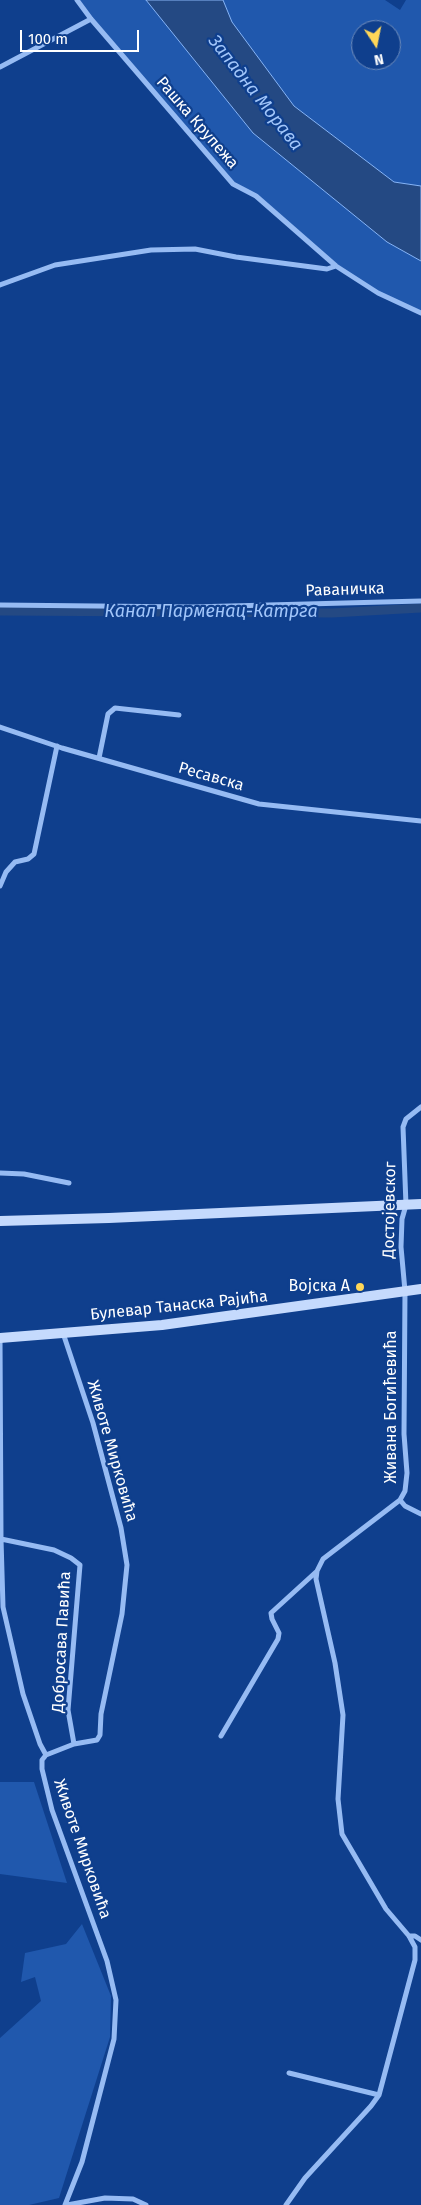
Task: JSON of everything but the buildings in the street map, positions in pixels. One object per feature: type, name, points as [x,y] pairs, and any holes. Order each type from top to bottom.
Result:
[{"type":"main road","points":[[0,1221],[421,1204]]},
{"type":"main road","name":"Булевар Танаска Рајића","points":[[0,1338],[162,1325],[421,1289]]},
{"type":"street","name":"Рашка Крупежа","points":[[77,0],[91,19],[233,184],[256,196],[336,266],[378,293],[421,313]]},
{"type":"street","points":[[0,67],[91,19]]},
{"type":"street","points":[[0,285],[55,265],[150,250],[195,249],[236,257],[327,269],[336,266]]},
{"type":"street","name":"Раваничка","points":[[0,605],[192,607],[421,601]]},
{"type":"street","points":[[99,758],[108,714],[115,708],[179,715]]},
{"type":"street","name":"Ресавска","points":[[0,727],[57,746],[259,804],[421,821]]},
{"type":"street","points":[[0,886],[6,872],[15,862],[28,859],[34,854],[57,746]]},
{"type":"street","name":"Достојевског","points":[[405,1291],[401,1246],[402,1220],[406,1205],[403,1126],[406,1119],[421,1107]]},
{"type":"street","points":[[0,1173],[24,1174],[69,1183]]},
{"type":"street","name":"Живана Богићевића","points":[[221,1736],[278,1639],[279,1633],[271,1613],[316,1571],[323,1559],[400,1500],[405,1491],[407,1473],[404,1434],[405,1291]]},
{"type":"street","name":"Животе Мирковића","points":[[63,1333],[93,1423],[121,1528],[127,1565],[122,1614],[101,1714],[100,1735],[97,1740],[74,1744],[46,1755],[42,1760],[42,1769],[52,1810],[107,1961],[116,2000],[114,2039],[82,2162],[66,2205]]},
{"type":"street","name":"Добросава Павића","points":[[0,1338],[3,1608],[23,1694],[40,1744],[46,1755]]},
{"type":"street","points":[[400,1500],[405,1506],[421,1514]]},
{"type":"street","name":"Добросава Павића","points":[[1,1539],[54,1550],[71,1558],[80,1565],[68,1710],[74,1744]]},
{"type":"street","points":[[286,2205],[305,2178],[379,2095],[415,1960],[415,1947],[409,1936],[386,1910],[342,1834],[338,1799],[343,1716],[335,1663],[316,1579],[316,1571]]},
{"type":"street","points":[[409,1936],[415,1936],[421,1940]]},
{"type":"street","points":[[288,2073],[379,2095]]},
{"type":"street","points":[[66,2205],[105,2198],[133,2200],[146,2205]]},
{"type":"shaded area","points":[[77,0],[146,0],[253,133],[387,242],[421,261],[421,313],[378,293],[336,266],[256,196],[233,184]]},
{"type":"shaded area","points":[[223,0],[385,0],[400,10],[406,0],[421,0],[421,186],[394,182],[294,106],[232,22]]},
{"type":"shaded area","points":[[0,1782],[34,1782],[67,1883],[0,1874]]},
{"type":"shaded area","points":[[82,1924],[111,1996],[110,2037],[59,2198],[29,2205],[0,2205],[0,2038],[41,2001],[35,1977],[21,1982],[25,1953],[66,1944]]},
{"type":"water","name":"Западна Морава","points":[[146,0],[223,0],[232,22],[294,106],[394,182],[421,186],[421,261],[387,242],[253,133]]},
{"type":"waterway","name":"Канал Парменац-Катрга","points":[[0,611],[332,613],[421,608]]},
{"type":"place","name":"Војска А","points":[[360,1287]]}]
